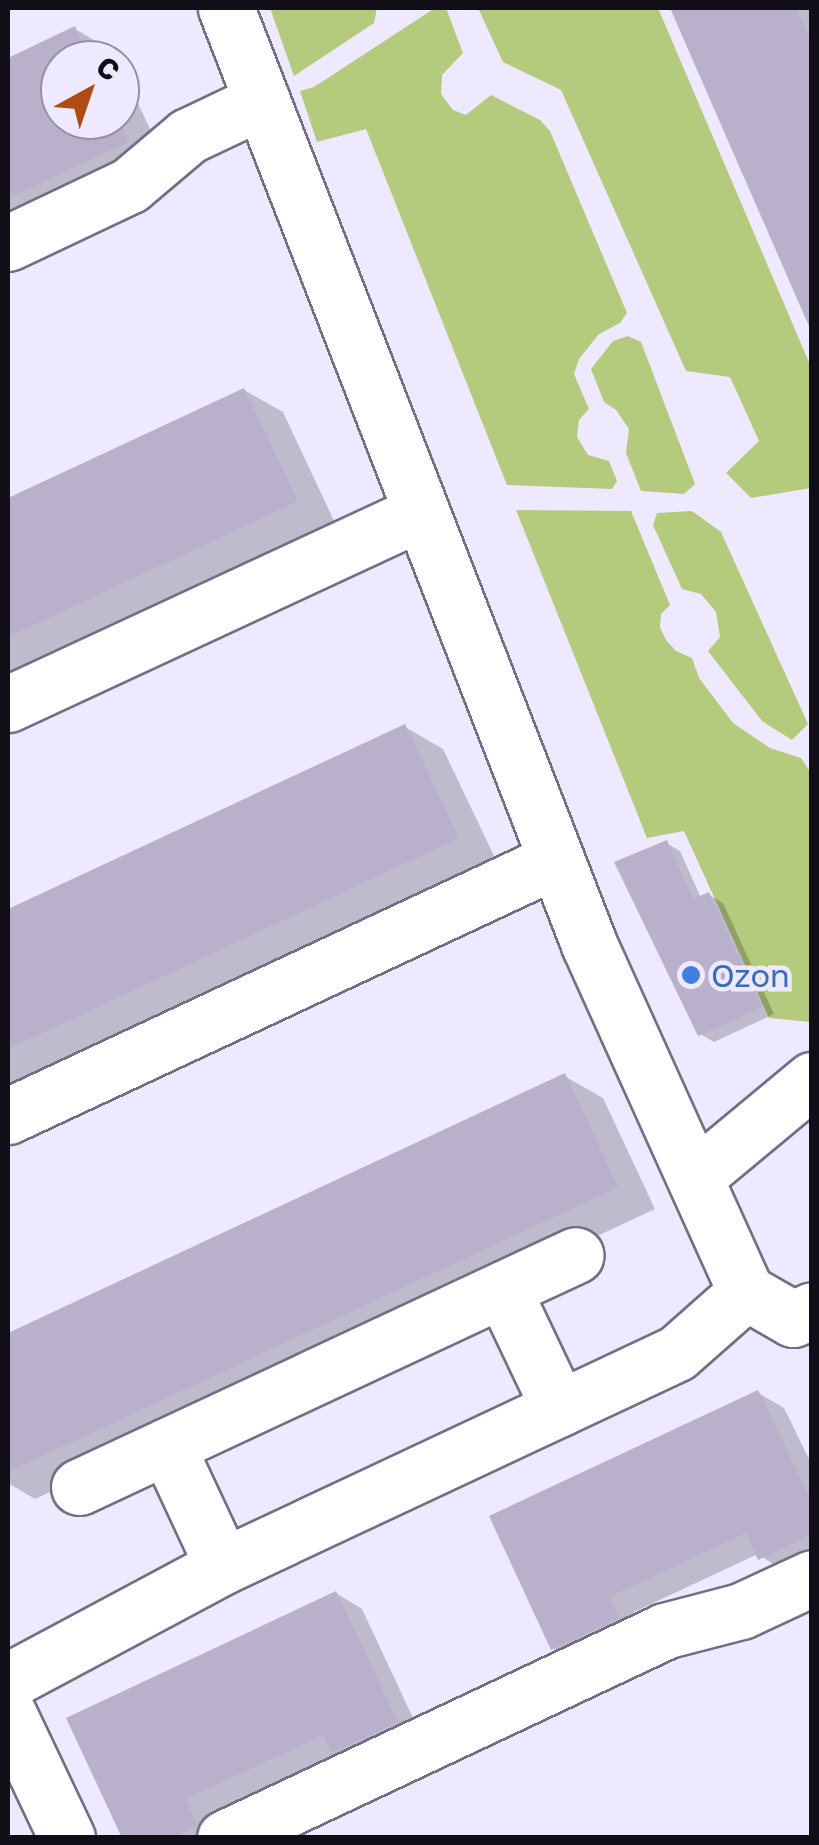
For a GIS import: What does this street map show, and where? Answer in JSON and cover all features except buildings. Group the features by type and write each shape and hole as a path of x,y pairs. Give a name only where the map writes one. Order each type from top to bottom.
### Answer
{"lane":[{"path":"226,8 589,944 746,1292 805,1329"},
{"path":"8,243 130,186 188,136 262,102"},
{"path":"8,704 420,512"},
{"path":"8,1116 556,860"},
{"path":"695,1177 812,1080"},
{"path":"79,1487 576,1255"},
{"path":"503,1290 560,1408"},
{"path":"8,1681 223,1566 676,1354 746,1292"},
{"path":"167,1446 223,1566"},
{"path":"225,1838 664,1631 741,1610 812,1578"},
{"path":"8,1713 66,1838"}],"green space":[{"path":"270,8 377,8 374,23 294,76"},
{"path":"435,8 446,8 463,53 442,75 441,94 453,110 466,115 491,95 540,120 550,131 627,313 620,323 599,334 579,359 574,374 589,409 579,420 577,437 588,455 609,461 617,481 612,489 507,485 366,129 317,142 300,91 314,87"},
{"path":"478,8 658,8 811,367 811,488 751,498 726,473 759,441 730,377 686,371 561,90 503,62"},
{"path":"628,336 641,342 695,484 684,494 641,491 626,453 629,429 616,410 604,402 591,369 613,341"},
{"path":"516,510 631,511 670,605 661,614 660,627 666,640 676,651 692,658 699,678 733,723 770,748 801,758 811,773 811,1022 769,1018 684,831 647,838"},
{"path":"692,511 721,532 808,724 792,740 762,721 708,651 720,637 716,612 701,594 682,589 653,525 657,513"}],"place":[{"name":"Ozon","path":"691,975"}]}
